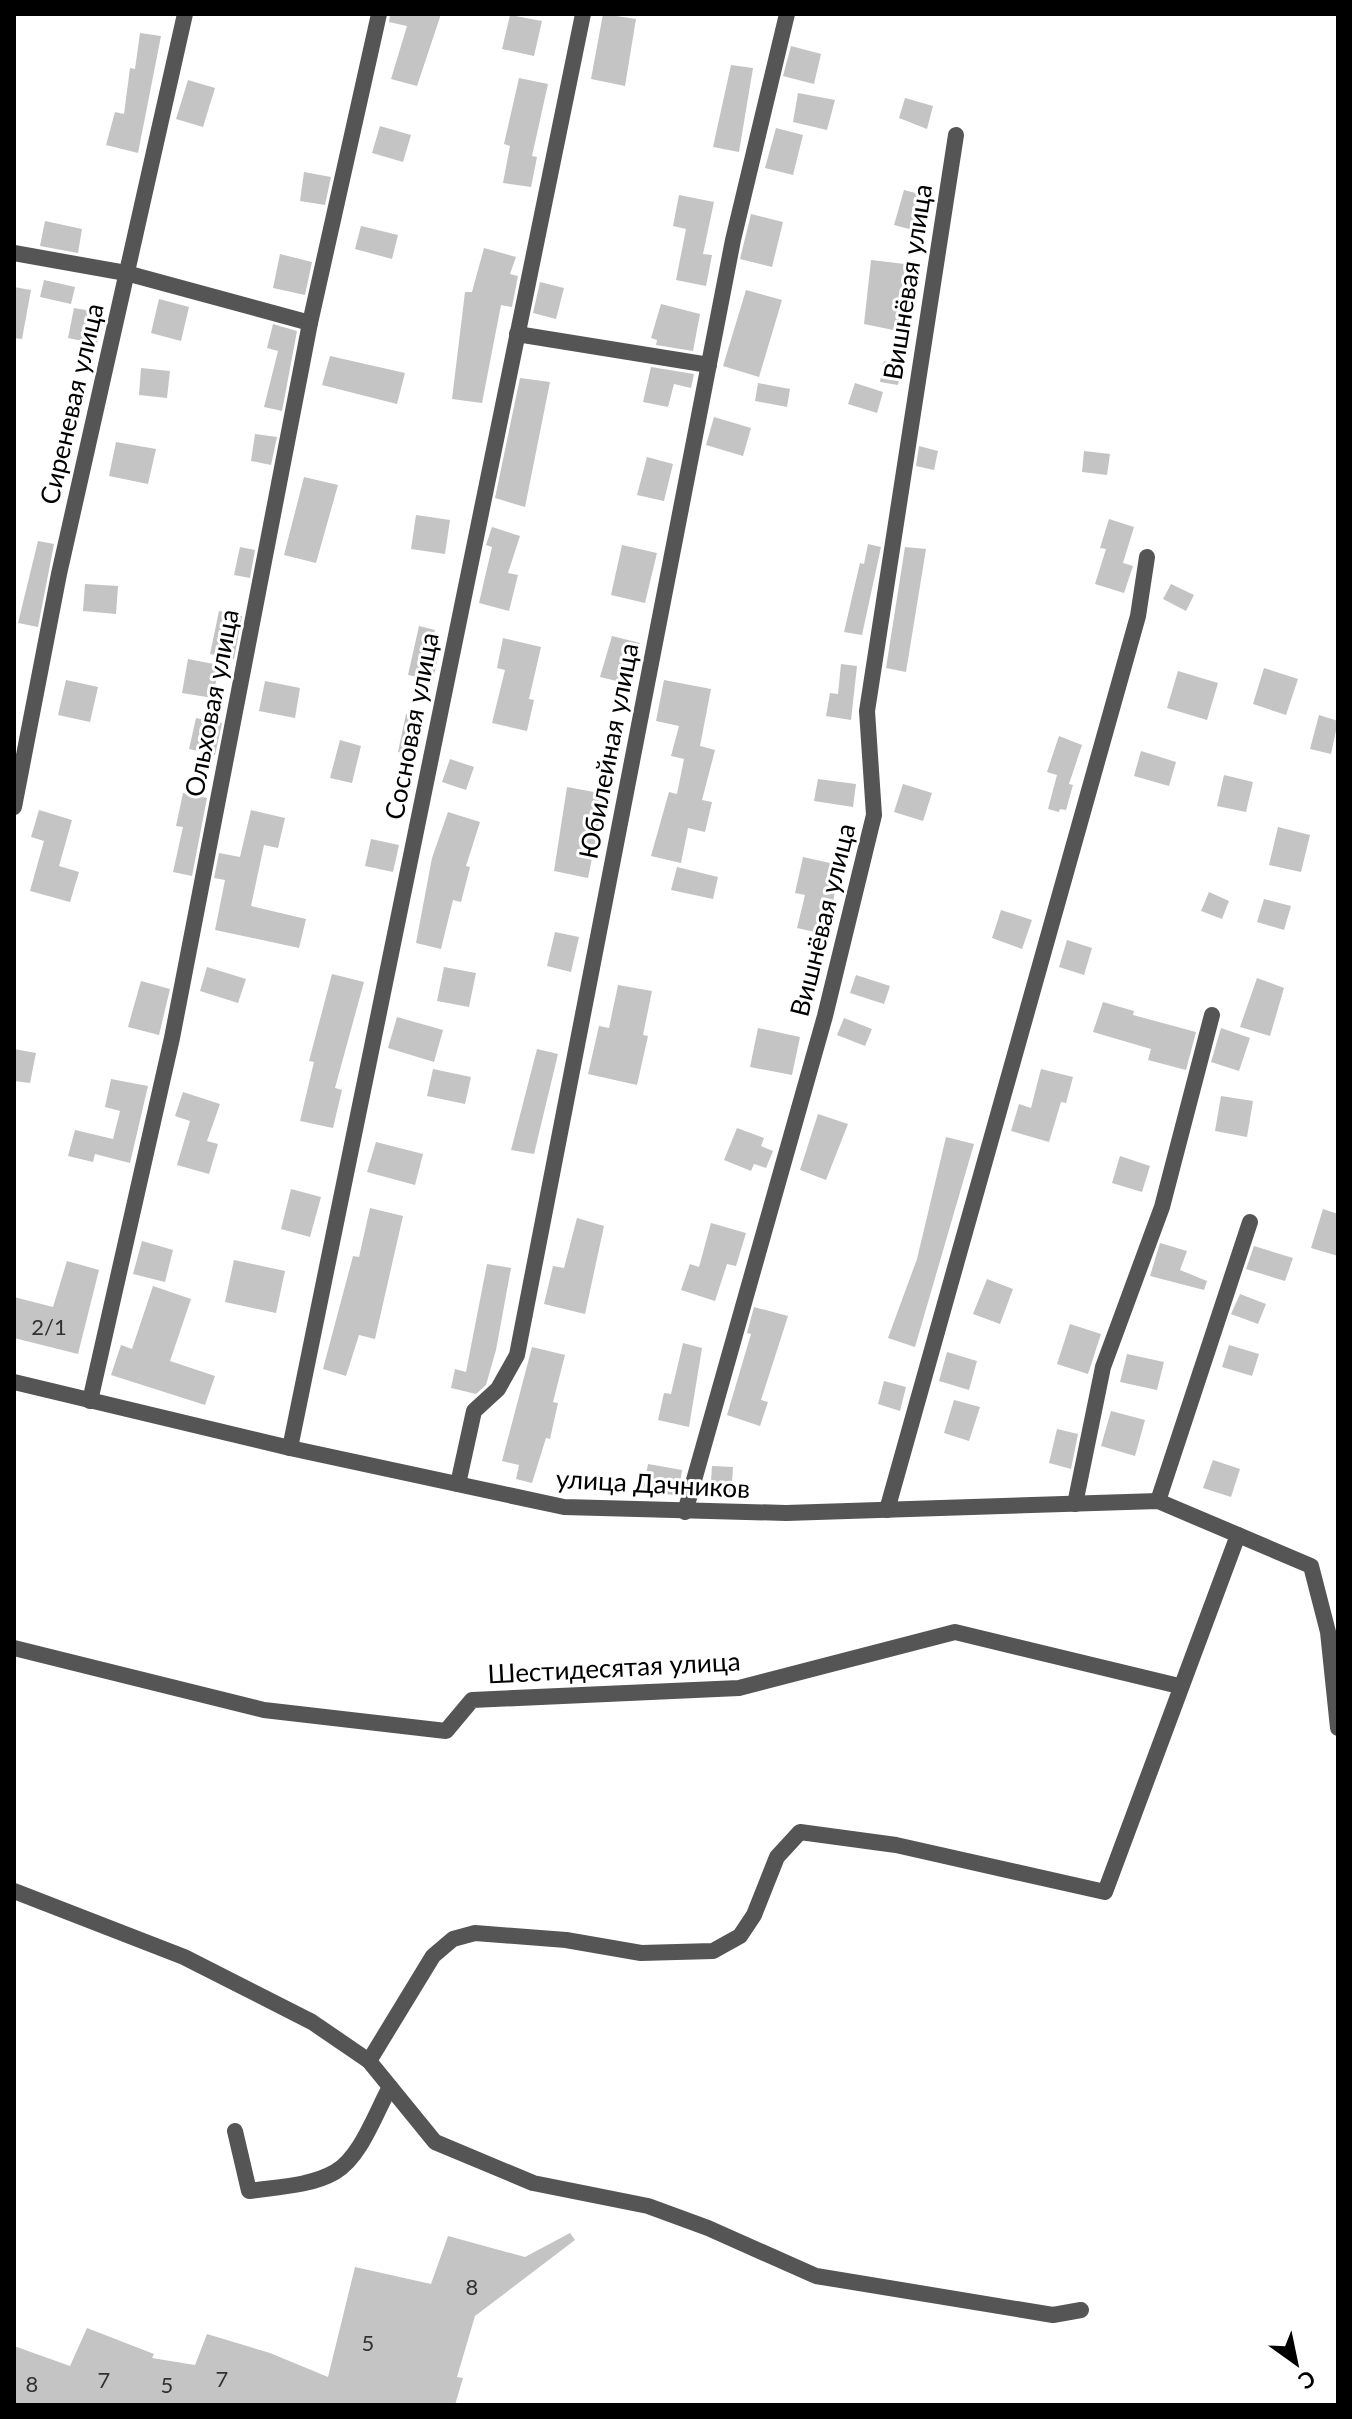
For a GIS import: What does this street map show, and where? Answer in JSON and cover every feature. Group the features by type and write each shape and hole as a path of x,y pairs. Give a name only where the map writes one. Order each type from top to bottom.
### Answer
{"street":[{"name":"Сиреневая улица","path":"14,807 59,574 185,14"},
{"name":"Ольховая улица","path":"90,1401 172,1038 310,323 379,14"},
{"name":"Сосновая улица","path":"290,1448 583,14"},
{"name":"Юбилейная улица","path":"458,1484 474,1411 498,1389 517,1355 733,240 787,14"},
{"name":"Вишнёвая улица","path":"685,1512 825,1016 874,815 867,711 956,135"},
{"path":"14,253 126,273 310,323"},
{"path":"517,334 709,365"},
{"path":"887,1510 1138,616 1147,557"},
{"path":"1075,1504 1103,1367 1162,1207 1212,1015"},
{"path":"1250,1222 1158,1501 1311,1566 1328,1632 1338,1728"},
{"name":"улица Дачников","path":"14,1382 290,1448 564,1507 685,1512 887,1510 1158,1501"},
{"path":"369,2061 433,1956 453,1939 475,1933 566,1940 641,1953 713,1951 740,1936 754,1915 777,1857 800,1832 896,1845 1105,1892 1179,1686 1238,1535"},
{"name":"Шестидесятая улица","path":"14,1648 264,1710 446,1731 472,1700 739,1688 955,1632 1179,1686"},
{"path":"14,1891 184,1957 312,2022 369,2061 435,2142 533,2183 660,2211 708,2228 816,2276 1053,2315 1081,2310"},
{"path":"235,2131 249,2191 296,2185 336,2171 352,2156 390,2087"}],"building":[{"path":"390,14 441,14 417,86 391,79 407,26 389,22"},
{"path":"603,14 636,19 625,86 591,79"},
{"path":"510,15 542,21 534,56 502,49"},
{"path":"140,33 161,36 138,153 106,145 115,112 124,114 130,68 135,69"},
{"path":"791,46 821,54 814,84 783,76"},
{"path":"731,65 753,68 739,152 713,147"},
{"path":"519,78 548,84 532,156 537,157 531,187 503,183 510,146 504,144"},
{"path":"188,80 215,88 203,127 176,119"},
{"path":"798,93 835,100 827,130 793,122"},
{"path":"905,98 933,106 927,129 899,118"},
{"path":"380,126 411,135 403,162 372,153"},
{"path":"776,128 803,135 793,175 765,168"},
{"path":"304,172 331,177 325,205 300,201"},
{"path":"904,190 923,195 913,230 894,225"},
{"path":"679,195 714,202 703,254 712,255 706,286 676,280 686,229 673,226"},
{"path":"751,214 783,222 772,267 740,259"},
{"path":"45,221 82,229 78,253 40,246"},
{"path":"361,226 398,235 392,259 355,249"},
{"path":"484,248 516,257 510,274 518,276 512,307 501,305 482,403 452,399 465,292 472,292"},
{"path":"280,254 312,262 305,295 273,288"},
{"path":"871,260 905,264 898,331 864,324"},
{"path":"44,280 75,287 71,304 40,297"},
{"path":"540,282 564,288 556,319 533,313"},
{"path":"14,287 31,290 22,339 14,338"},
{"path":"746,290 782,300 759,377 723,366"},
{"path":"159,299 189,307 181,341 151,333"},
{"path":"661,304 700,314 693,351 656,345 657,340 651,338"},
{"path":"74,308 103,313 97,344 68,338"},
{"path":"273,324 297,331 282,411 264,407 278,351 267,348"},
{"path":"330,356 405,373 397,404 322,385"},
{"path":"884,361 902,365 898,385 880,382"},
{"path":"651,367 694,374 691,388 674,384 668,407 643,402"},
{"path":"141,368 170,371 167,398 139,395"},
{"path":"520,378 550,382 525,507 495,498"},
{"path":"758,383 790,389 787,407 755,401"},
{"path":"855,383 883,392 877,413 848,404"},
{"path":"714,417 751,428 743,456 706,445"},
{"path":"255,434 277,437 271,465 251,461"},
{"path":"116,442 156,449 148,484 109,476"},
{"path":"919,446 938,451 934,470 916,466"},
{"path":"1084,451 1110,454 1107,475 1082,472"},
{"path":"647,457 673,464 664,501 637,495"},
{"path":"304,477 338,485 316,563 284,555"},
{"path":"416,515 450,520 445,554 411,549"},
{"path":"1109,519 1134,527 1123,563 1133,566 1124,593 1095,584 1106,549 1100,548"},
{"path":"492,527 520,536 508,573 518,575 509,611 479,603 492,547 486,545"},
{"path":"38,541 54,544 38,627 18,623"},
{"path":"868,544 881,547 862,635 844,632 860,563 864,564"},
{"path":"622,545 657,553 645,603 611,595"},
{"path":"240,547 255,550 250,578 234,575"},
{"path":"905,547 926,549 906,672 886,668"},
{"path":"85,584 118,586 116,614 83,611"},
{"path":"1171,584 1194,595 1186,611 1163,599"},
{"path":"219,611 242,616 234,659 210,654"},
{"path":"419,626 435,630 430,649 439,651 433,680 408,675"},
{"path":"612,636 640,643 629,684 600,677"},
{"path":"503,638 541,647 529,699 534,700 527,731 492,723 505,670 497,668"},
{"path":"188,659 219,665 213,698 182,693"},
{"path":"841,664 857,666 851,720 826,716 830,693 838,694"},
{"path":"1264,668 1298,679 1286,715 1253,704"},
{"path":"1178,671 1218,683 1207,720 1167,708"},
{"path":"66,680 98,687 90,722 58,715"},
{"path":"664,680 711,689 700,746 715,750 702,800 712,802 705,832 688,828 681,863 651,856 669,792 677,794 684,759 671,756 679,726 656,721"},
{"path":"265,681 300,688 295,718 259,711"},
{"path":"406,714 422,717 415,756 398,752"},
{"path":"1319,715 1338,721 1331,754 1310,749"},
{"path":"196,718 222,723 215,755 189,749"},
{"path":"1059,736 1082,745 1069,784 1073,785 1066,810 1060,809 1059,812 1048,809 1057,775 1047,772"},
{"path":"340,740 361,746 352,783 330,778"},
{"path":"1141,751 1176,762 1169,786 1134,776"},
{"path":"450,759 474,767 466,790 442,782"},
{"path":"1224,775 1253,782 1246,812 1217,806"},
{"path":"818,779 856,784 853,807 814,801"},
{"path":"903,784 932,793 923,821 894,812"},
{"path":"567,787 605,794 588,878 554,871"},
{"path":"183,793 207,798 192,876 173,872 183,827 176,826"},
{"path":"39,810 72,820 59,866 79,872 70,902 30,891 44,841 31,837"},
{"path":"251,810 285,818 278,848 264,845 251,906 306,919 299,948 215,930 225,880 214,878 219,853 240,857"},
{"path":"448,812 480,822 466,866 470,867 461,902 453,900 441,949 416,943 432,858"},
{"path":"1278,827 1310,835 1301,872 1269,865"},
{"path":"371,839 399,845 393,872 365,866"},
{"path":"803,857 839,865 828,935 797,928 805,895 795,893"},
{"path":"677,867 718,877 713,899 671,890"},
{"path":"1209,892 1229,901 1222,919 1201,911"},
{"path":"1264,899 1291,906 1284,930 1257,922"},
{"path":"1001,910 1032,920 1022,949 992,938"},
{"path":"555,932 579,937 571,972 547,966"},
{"path":"1067,940 1092,948 1084,975 1059,967"},
{"path":"207,967 246,979 238,1003 200,991"},
{"path":"444,967 476,973 469,1007 437,1001"},
{"path":"332,974 364,982 335,1088 342,1090 333,1128 300,1121 314,1062 309,1061"},
{"path":"856,975 890,986 884,1004 850,993"},
{"path":"1257,978 1284,988 1270,1036 1240,1027"},
{"path":"141,981 170,989 159,1035 128,1027"},
{"path":"618,985 652,991 643,1035 648,1036 637,1085 588,1074 599,1026 609,1028"},
{"path":"1103,1002 1134,1011 1133,1015 1196,1032 1186,1070 1148,1060 1151,1049 1093,1032"},
{"path":"397,1017 443,1030 434,1062 388,1048"},
{"path":"844,1018 872,1029 865,1046 837,1035"},
{"path":"758,1028 800,1037 792,1075 750,1067"},
{"path":"1221,1028 1250,1038 1239,1071 1211,1062"},
{"path":"14,1049 36,1053 30,1083 14,1081"},
{"path":"537,1049 558,1054 534,1154 511,1150"},
{"path":"433,1069 471,1077 465,1104 427,1096"},
{"path":"1041,1069 1073,1077 1066,1103 1061,1102 1049,1142 1011,1131 1019,1104 1031,1108"},
{"path":"111,1079 148,1086 130,1163 95,1154 93,1162 68,1156 75,1130 113,1139 120,1111 105,1107"},
{"path":"183,1092 220,1104 207,1141 218,1144 209,1174 177,1165 190,1121 175,1116"},
{"path":"1221,1096 1253,1101 1247,1137 1215,1131"},
{"path":"818,1114 848,1124 826,1180 800,1170"},
{"path":"737,1128 764,1138 761,1146 773,1151 766,1168 754,1164 751,1171 724,1160"},
{"path":"946,1137 974,1144 915,1347 888,1338 917,1259"},
{"path":"376,1142 423,1154 415,1185 367,1172"},
{"path":"1120,1156 1150,1166 1142,1192 1112,1183"},
{"path":"291,1189 321,1197 310,1237 281,1229"},
{"path":"370,1208 403,1216 375,1339 359,1335 346,1376 323,1369 353,1256 359,1257"},
{"path":"1323,1209 1338,1214 1338,1256 1311,1248"},
{"path":"577,1218 604,1226 585,1314 544,1304 553,1266 564,1268"},
{"path":"711,1223 746,1233 736,1266 727,1264 715,1301 681,1290 690,1264 699,1267"},
{"path":"142,1241 173,1250 165,1282 133,1274"},
{"path":"1160,1243 1187,1251 1180,1270 1207,1281 1204,1290 1150,1276"},
{"path":"1254,1246 1293,1258 1285,1281 1246,1269"},
{"path":"234,1260 285,1271 276,1313 225,1302"},
{"path":"67,1261 99,1270 78,1354 14,1338 14,1297 53,1307"},
{"path":"487,1264 511,1268 496,1350 486,1385 476,1394 451,1388 455,1369 466,1372"},
{"path":"987,1279 1013,1289 1000,1324 973,1314"},
{"path":"153,1286 191,1299 170,1361 215,1376 205,1405 111,1375 121,1345 132,1349"},
{"path":"1240,1294 1266,1304 1258,1324 1231,1314"},
{"path":"754,1307 788,1316 761,1400 768,1402 760,1426 727,1415 751,1334 747,1333"},
{"path":"1070,1324 1101,1334 1088,1374 1057,1364"},
{"path":"683,1343 702,1348 689,1427 658,1420 664,1393 671,1394"},
{"path":"1229,1345 1259,1354 1252,1376 1222,1367"},
{"path":"532,1347 565,1355 553,1402 558,1403 550,1439 546,1438 532,1483 516,1479 519,1465 502,1461"},
{"path":"947,1352 977,1361 969,1390 939,1381"},
{"path":"1127,1354 1164,1362 1157,1390 1120,1382"},
{"path":"884,1381 906,1387 900,1411 878,1404"},
{"path":"954,1400 980,1407 969,1441 944,1433"},
{"path":"1111,1411 1145,1420 1135,1456 1101,1446"},
{"path":"1057,1429 1078,1434 1071,1469 1049,1463"},
{"path":"1213,1460 1240,1469 1231,1497 1203,1488"},
{"path":"648,1464 682,1470 678,1496 643,1490"},
{"path":"712,1466 733,1467 731,1497 710,1496"},
{"path":"570,2233 575,2240 475,2316 457,2377 463,2378 455,2405 14,2405 14,2346 70,2366 87,2328 154,2354 152,2358 195,2365 207,2334 270,2353 328,2377 355,2267 431,2284 448,2236 525,2257"}]}
